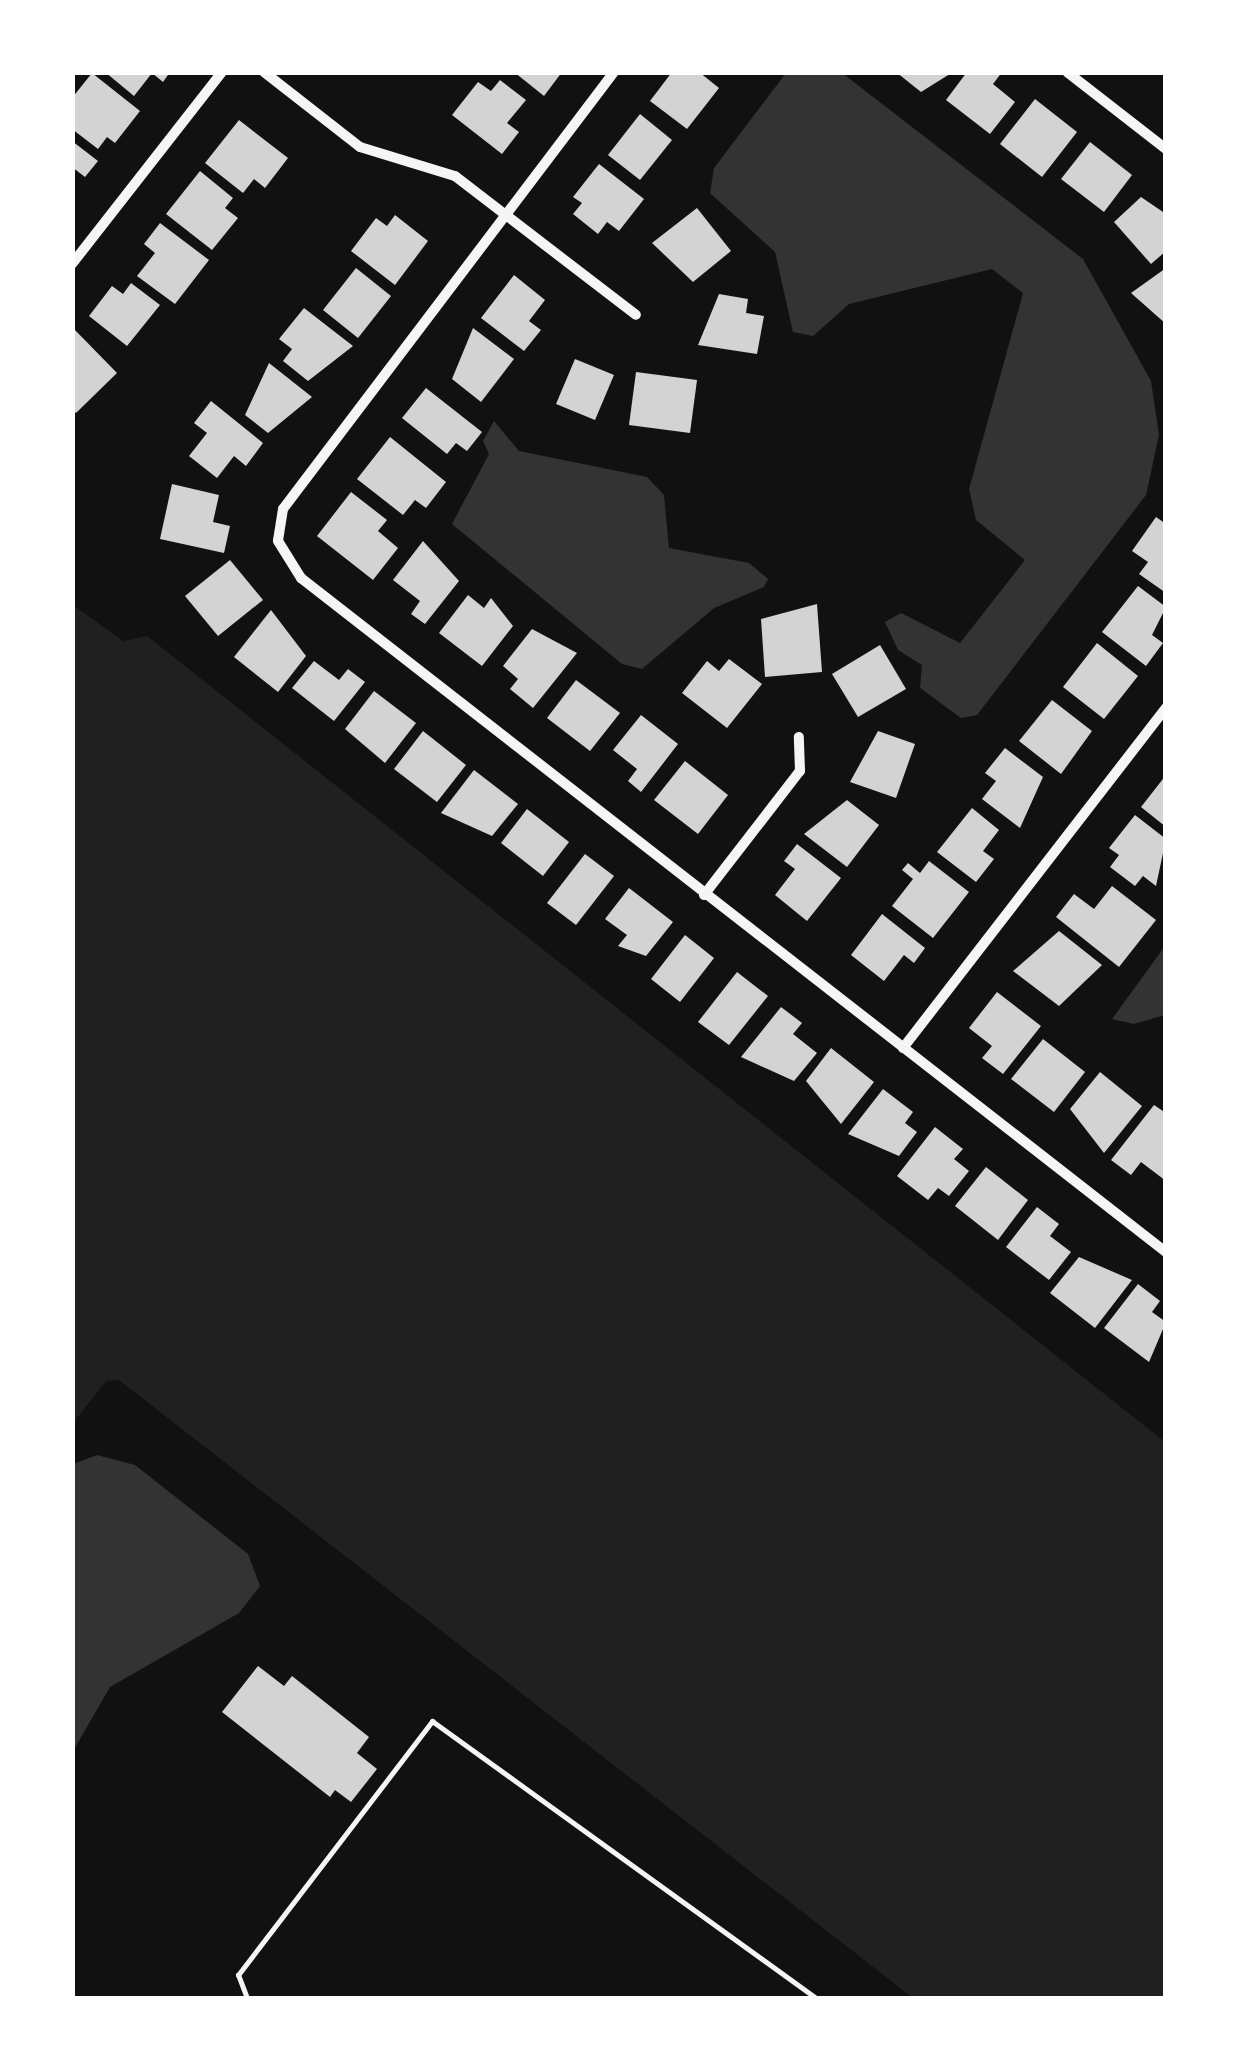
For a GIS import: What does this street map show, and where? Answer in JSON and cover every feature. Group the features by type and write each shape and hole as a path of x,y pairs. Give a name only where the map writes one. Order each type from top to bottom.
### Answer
{"street":[{"path":"72,264 222,72"},
{"path":"264,72 360,147 455,176 636,315"},
{"path":"614,72 283,509 278,540 301,578 1166,1252"},
{"path":"1068,72 1166,149"},
{"path":"904,1048 1166,708"},
{"path":"704,895 800,771 800,738"}],"lane":[{"path":"246,1998 238,1976 432,1721 816,1998"}],"shaded area":[{"path":"786,73 842,73 1083,259 1151,381 1159,435 1146,495 977,715 961,718 920,688 922,665 898,650 885,622 901,613 960,643 1025,560 976,520 969,489 1023,293 992,269 849,304 813,336 793,332 775,252 710,193 714,168"},
{"path":"494,421 519,451 647,477 664,495 669,548 749,563 768,579 764,587 714,608 642,669 622,664 452,524 489,454 483,441"},
{"path":"73,605 123,641 147,636 1165,1442 1165,1998 913,1998 119,1380 106,1381 73,1423"},
{"path":"1165,946 1165,1015 1134,1024 1112,1019"},
{"path":"97,1455 135,1465 248,1554 260,1586 239,1613 110,1687 73,1751 73,1464"}],"building":[{"path":"105,72 170,72 163,82 152,73 134,96"},
{"path":"514,72 562,72 544,96"},
{"path":"672,72 699,72 719,88 687,129 650,101"},
{"path":"896,72 953,72 921,92"},
{"path":"967,72 1002,72 993,84 1015,102 990,134 946,100"},
{"path":"92,73 140,111 115,143 107,137 98,149 72,129 72,98"},
{"path":"500,80 526,100 507,123 519,132 502,154 452,115 478,82 491,91"},
{"path":"1035,99 1077,132 1042,177 1000,144"},
{"path":"640,114 672,140 640,180 608,155"},
{"path":"239,120 288,158 265,188 254,179 243,193 205,163"},
{"path":"72,141 98,161 85,177 72,167"},
{"path":"1090,142 1132,175 1104,212 1061,179"},
{"path":"599,164 644,199 619,231 607,222 598,234 573,214 582,203 573,197"},
{"path":"200,171 233,198 225,208 238,218 212,250 166,214"},
{"path":"1141,197 1166,214 1166,251 1151,264 1114,222"},
{"path":"697,208 731,251 693,282 652,243"},
{"path":"395,215 428,241 395,285 351,251 376,218 387,226"},
{"path":"160,223 209,260 175,304 137,276 155,253 144,244"},
{"path":"356,268 391,296 358,338 323,310"},
{"path":"1166,268 1166,324 1131,293"},
{"path":"514,275 545,300 529,321 541,330 524,351 481,318"},
{"path":"131,283 160,305 127,346 89,316 112,286 123,294"},
{"path":"719,294 748,299 746,313 764,316 757,354 698,345"},
{"path":"304,308 353,346 308,381 283,361 292,349 279,339"},
{"path":"473,328 514,359 481,402 452,379"},
{"path":"74,329 117,373 76,413 72,409"},
{"path":"575,359 614,375 595,420 556,404"},
{"path":"269,363 312,397 268,433 245,415"},
{"path":"636,372 697,380 690,433 629,425"},
{"path":"426,388 482,432 467,451 456,443 447,454 402,418"},
{"path":"211,401 263,443 246,466 234,456 217,478 189,456 207,433 194,423"},
{"path":"390,437 446,482 426,508 415,500 403,515 357,479"},
{"path":"172,484 219,495 213,522 230,526 224,553 160,539"},
{"path":"351,492 387,520 378,531 398,548 373,580 317,536"},
{"path":"1156,517 1166,524 1166,593 1139,574 1148,562 1132,551"},
{"path":"423,541 459,581 425,624 411,614 420,601 393,580"},
{"path":"230,560 263,600 218,636 185,596"},
{"path":"1138,586 1166,607 1152,635 1163,643 1146,666 1102,632"},
{"path":"468,595 484,608 491,598 513,626 482,666 439,633"},
{"path":"817,604 822,672 765,677 761,619"},
{"path":"271,610 306,656 278,692 234,657"},
{"path":"532,629 577,653 533,708 510,689 518,679 503,666"},
{"path":"1097,643 1138,676 1104,719 1063,687"},
{"path":"880,645 906,689 858,717 832,674"},
{"path":"729,659 762,684 727,728 682,693 707,661 719,671"},
{"path":"314,661 339,680 348,669 365,682 334,721 292,688"},
{"path":"576,680 620,713 590,751 547,718"},
{"path":"374,691 416,723 385,763 345,729"},
{"path":"1052,700 1092,731 1061,774 1019,741"},
{"path":"641,715 678,744 641,792 628,781 637,769 613,750"},
{"path":"423,731 466,765 437,802 394,769"},
{"path":"878,731 915,744 896,798 850,782"},
{"path":"1005,748 1043,777 1020,828 982,799 996,781 985,773"},
{"path":"685,761 728,795 698,834 654,800"},
{"path":"474,770 518,804 492,836 441,813"},
{"path":"1166,775 1166,827 1141,807"},
{"path":"847,800 879,825 847,867 804,834"},
{"path":"972,808 999,830 983,851 994,859 976,882 937,852"},
{"path":"527,809 569,842 543,876 501,843"},
{"path":"1135,815 1166,839 1156,886 1143,876 1135,886 1110,867 1119,855 1109,848"},
{"path":"797,844 841,878 807,921 775,895 795,869 784,861"},
{"path":"585,854 614,876 576,925 547,903"},
{"path":"929,861 969,892 933,938 892,906 913,879 902,870 908,863 920,873"},
{"path":"1112,886 1156,920 1119,967 1056,917 1074,894 1094,909"},
{"path":"629,888 673,922 646,956 618,946 627,935 605,919"},
{"path":"882,914 925,948 914,963 904,955 884,981 851,955"},
{"path":"1059,931 1102,965 1059,1006 1013,971"},
{"path":"685,935 714,958 680,1002 651,979"},
{"path":"737,972 768,996 729,1045 698,1022"},
{"path":"997,992 1041,1026 1003,1074 982,1058 992,1046 969,1028"},
{"path":"781,1007 802,1023 793,1034 817,1053 794,1081 741,1057"},
{"path":"1043,1039 1085,1072 1054,1112 1011,1079"},
{"path":"831,1048 874,1082 841,1124 806,1081"},
{"path":"1100,1072 1142,1106 1104,1153 1070,1109"},
{"path":"883,1089 913,1112 905,1123 917,1132 899,1156 848,1134"},
{"path":"1154,1105 1166,1113 1166,1181 1141,1162 1131,1175 1111,1160"},
{"path":"935,1127 963,1149 954,1159 969,1171 949,1196 938,1188 928,1200 897,1176"},
{"path":"986,1167 1028,1200 998,1240 955,1206"},
{"path":"1037,1207 1059,1224 1050,1236 1071,1252 1049,1280 1006,1247"},
{"path":"1079,1257 1132,1280 1095,1328 1050,1293"},
{"path":"1138,1284 1160,1301 1152,1312 1166,1322 1149,1362 1104,1328"},
{"path":"258,1666 284,1686 292,1676 369,1737 357,1753 377,1769 351,1802 335,1790 330,1797 222,1712"}]}
